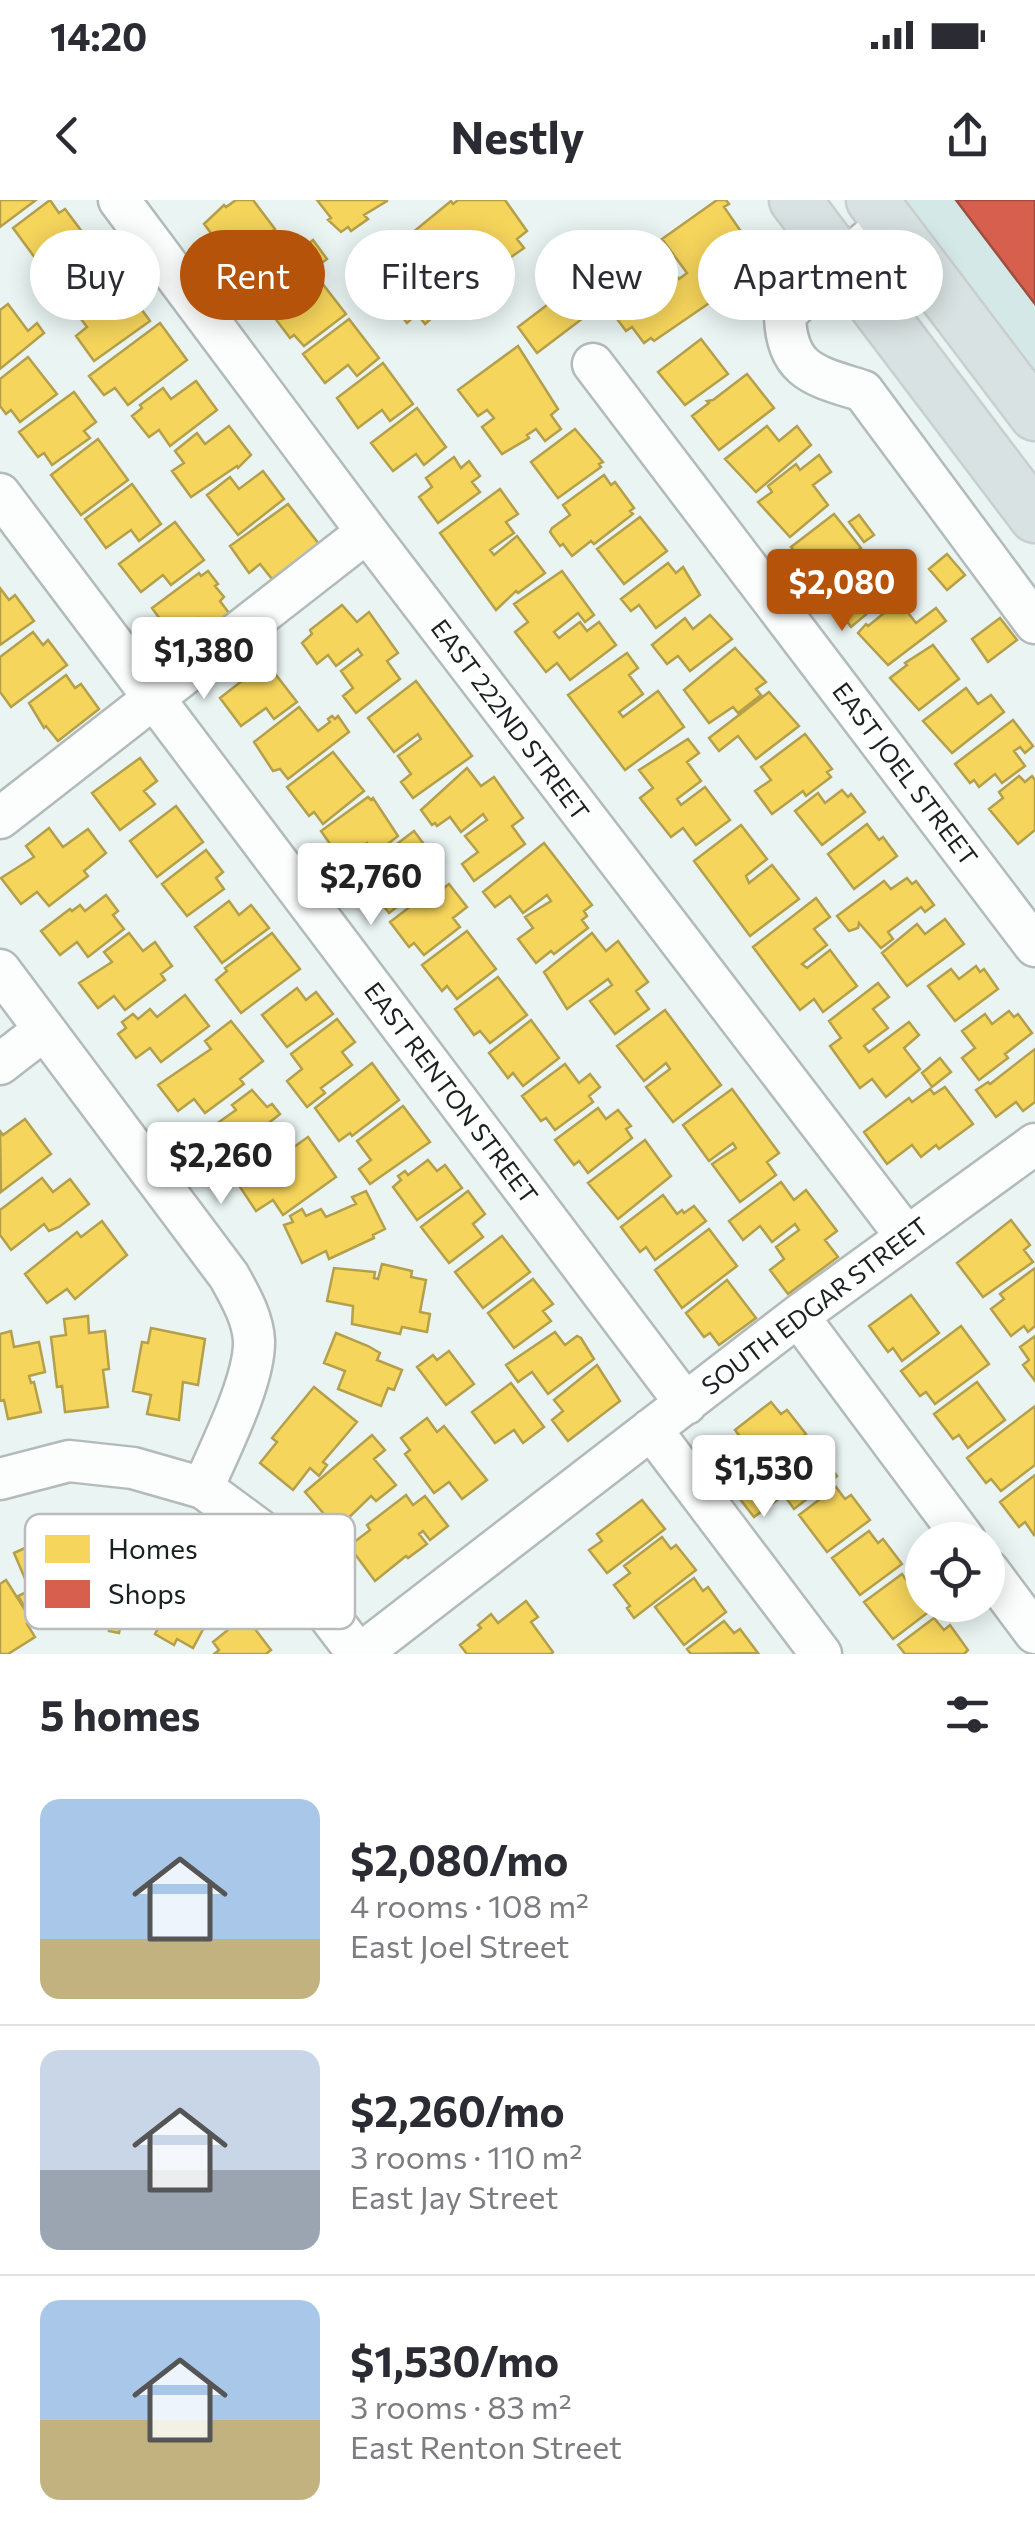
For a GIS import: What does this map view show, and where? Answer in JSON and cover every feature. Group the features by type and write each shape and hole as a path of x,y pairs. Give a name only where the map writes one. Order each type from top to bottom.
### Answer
{"main road":[{"path":"795,200 818,230"},
{"path":"880,211 1035,415"},
{"path":"886,320 1035,518"}],"street":[{"name":"EAST 222ND STREET","path":"119,200 906,1236"},
{"path":"785,320 786,341 800,363 820,378 864,391 1035,623"},
{"name":"EAST JOEL STREET","path":"592,364 1035,946"},
{"name":"EAST RENTON STREET","path":"0,494 686,1404"},
{"path":"0,818 368,532"},
{"path":"0,970 230,1276 246,1310 254,1342 247,1373 238,1406 202,1488"},
{"path":"0,1064 44,1030"},
{"name":"SOUTH EDGAR STREET","path":"369,1651 798,1316 906,1236 1032,1152"},
{"path":"798,1316 952,1522"},
{"path":"651,1428 821,1654"},
{"path":"0,1479 69,1461 133,1468 202,1488 238,1514"},
{"path":"1005,1593 1035,1634"},
{"path":"350,1629 369,1651"}],"shaded area":[{"path":"903,200 1035,200 1035,375 943,253 943,230 926,230"}],"building: Homes":[{"path":"0,200 36,200 0,227"},
{"path":"50,200 59,213 65,209 81,230 30,230 30,251 13,228"},
{"path":"236,200 253,200 275,229 209,230 204,224"},
{"path":"317,200 387,200 364,215 368,219 352,230 348,227 341,232 328,220 331,218"},
{"path":"458,200 505,200 527,231 517,239 524,248 515,254 515,230 416,230 451,201 453,204"},
{"path":"717,200 726,200 729,204 724,207 740,230 698,230 698,311 654,341 651,338 644,343 632,327 626,331 618,320 678,320 678,278 687,273 678,261 678,230 675,230"},
{"path":"325,287 345,315 304,346 294,335 290,338 276,320 325,320"},
{"path":"8,304 28,331 37,323 44,333 0,369 0,310"},
{"path":"535,314 535,320 580,320 537,353 518,327"},
{"path":"82,320 150,321 94,361 76,336 87,327"},
{"path":"350,320 379,358 357,376 348,365 325,383 303,354"},
{"path":"160,323 187,360 128,405 115,388 104,395 89,376"},
{"path":"701,339 728,374 685,405 658,372"},
{"path":"518,346 558,409 551,415 561,429 545,441 536,429 527,435 529,438 502,454 482,427 494,418 487,410 478,416 458,390"},
{"path":"28,357 57,394 20,422 11,410 6,414 0,406 0,379"},
{"path":"383,363 413,404 390,421 382,410 358,428 337,398"},
{"path":"747,374 774,408 719,450 692,416"},
{"path":"196,381 217,410 170,446 159,430 149,437 132,416 142,408 140,405 163,388 171,399"},
{"path":"74,392 96,422 84,431 90,438 52,465 44,453 38,457 19,432"},
{"path":"417,408 446,447 424,465 416,454 393,471 371,443"},
{"path":"229,426 251,455 238,468 191,497 172,471 184,463 175,451 197,433 205,444"},
{"path":"767,426 779,441 797,426 811,445 756,492 725,459"},
{"path":"575,429 603,462 558,498 531,462"},
{"path":"98,439 128,480 81,515 51,475"},
{"path":"819,455 831,472 813,485 828,505 790,537 758,502 772,492 768,486 796,464 800,470"},
{"path":"454,457 461,468 469,461 480,476 472,482 480,492 438,523 419,497 432,487 426,478"},
{"path":"263,471 284,499 238,535 207,495 230,477 239,489"},
{"path":"604,475 611,485 615,482 634,508 630,511 633,514 572,556 550,532 570,515 563,505"},
{"path":"132,484 161,524 139,541 131,530 106,548 85,519"},
{"path":"500,489 518,514 506,522 514,533 490,550 494,555 517,536 545,573 516,591 496,610 440,533"},
{"path":"288,504 319,544 272,579 260,564 249,573 230,546"},
{"path":"834,514 861,548 838,566 831,556 814,569 791,547"},
{"path":"859,515 874,535 864,542 849,522"},
{"path":"640,517 667,551 624,584 597,549"},
{"path":"175,522 204,560 171,585 163,575 141,592 119,564"},
{"path":"947,554 965,575 947,590 929,569"},
{"path":"867,557 893,592 851,627 824,590"},
{"path":"668,563 676,573 683,567 700,595 656,628 639,605 631,611 621,599"},
{"path":"208,571 218,584 215,586 224,597 220,601 229,613 207,630 198,618 173,637 152,608 199,573 201,576"},
{"path":"562,571 594,615 585,622 578,613 554,632 559,638 580,622 587,631 599,622 616,645 570,680 557,663 546,672 515,632 528,622 514,604"},
{"path":"0,588 9,600 15,595 34,621 0,645"},
{"path":"899,601 916,623 936,608 946,621 888,665 858,633"},
{"path":"342,605 357,622 369,612 398,653 387,661 400,679 356,713 343,696 353,688 341,671 362,655 358,649 336,666 328,655 317,664 302,643 312,634 310,630"},
{"path":"710,615 732,639 690,671 678,656 667,664 652,645 685,618 693,629"},
{"path":"1000,618 1017,640 988,662 972,639"},
{"path":"33,632 43,645 48,640 67,665 11,707 0,692 0,657"},
{"path":"933,645 959,679 919,710 890,678"},
{"path":"735,648 766,682 756,689 761,695 738,713 733,707 709,723 684,690"},
{"path":"627,653 638,668 629,675 643,694 619,712 623,717 658,691 684,727 625,770 568,695"},
{"path":"266,662 297,702 274,719 266,708 241,726 220,698"},
{"path":"66,675 75,688 81,684 99,709 58,741 44,728 29,703"},
{"path":"416,681 472,756 413,798 401,782 411,774 398,756 421,739 418,734 394,752 368,718"},
{"path":"966,688 978,704 991,695 1004,712 952,753 923,721"},
{"path":"769,692 799,726 756,759 738,736 719,751 709,738"},
{"path":"299,707 318,731 332,716 338,716 349,732 288,779 280,769 273,771 254,742"},
{"path":"1013,720 1033,746 1025,753 1020,747 1014,751 1025,766 1002,783 995,774 979,787 974,780 970,783 955,764"},
{"path":"805,734 832,769 827,772 831,777 806,796 803,791 772,814 755,791 771,780 761,767"},
{"path":"688,739 699,753 687,762 701,781 677,799 681,805 705,787 730,820 696,845 683,828 671,837 640,798 653,788 639,770"},
{"path":"333,752 364,791 323,824 314,812 309,816 287,787"},
{"path":"140,758 157,781 144,791 155,804 120,830 92,793"},
{"path":"467,768 481,786 494,777 523,818 512,826 525,844 474,881 462,864 478,852 465,836 487,820 483,814 461,832 450,817 432,825 421,810"},
{"path":"1019,776 1025,782 1032,776 1035,780 1035,830 1018,844 989,809 1003,798 999,792"},
{"path":"842,790 848,797 851,794 865,812 822,845 795,811 818,793 825,803"},
{"path":"368,797 373,798 398,836 375,854 367,843 342,861 321,831"},
{"path":"176,806 203,842 157,877 130,841"},
{"path":"867,824 897,856 854,889 828,854"},
{"path":"741,825 767,859 746,876 749,883 772,865 799,899 750,936 694,861"},
{"path":"49,828 63,847 88,829 106,853 84,871 88,876 49,906 37,892 21,904 1,878 34,857 26,846"},
{"path":"414,831 429,851 416,861 431,881 389,913 380,901 376,904 355,876 363,866"},
{"path":"544,843 592,905 584,911 587,916 582,920 588,928 536,963 518,939 533,928 525,917 551,901 547,895 523,913 510,896 495,907 483,892"},
{"path":"206,850 223,872 216,878 224,889 187,916 162,884"},
{"path":"907,878 912,884 916,881 934,905 925,912 921,907 888,932 893,939 881,948 859,923 858,928 849,931 837,916 884,881 891,889"},
{"path":"449,884 467,907 453,918 460,927 424,955 414,943 409,947 390,922 432,890 436,894"},
{"path":"106,895 118,911 113,915 124,929 88,957 77,942 60,955 41,931 70,909 80,905 85,911"},
{"path":"816,898 830,917 814,929 827,945 802,964 807,968 830,950 857,986 823,1012 814,999 800,1010 753,947"},
{"path":"229,901 239,915 251,905 269,928 222,963 195,927"},
{"path":"945,919 964,944 907,986 882,953 917,924 925,934"},
{"path":"467,931 496,969 457,999 447,986 442,991 422,965"},
{"path":"129,933 143,951 155,942 172,966 161,974 165,980 125,1010 114,996 98,1008 79,983 112,962 104,952"},
{"path":"272,933 300,969 241,1013 216,980 227,971 225,968"},
{"path":"592,933 606,951 618,941 648,982 636,991 649,1009 615,1034 590,1001 612,985 608,979 567,1009 544,972"},
{"path":"976,966 980,972 984,969 998,989 955,1021 928,986 951,969 959,979"},
{"path":"498,977 527,1015 490,1043 480,1031 474,1035 455,1009"},
{"path":"878,983 889,997 873,1009 888,1028 864,1046 869,1052 909,1022 919,1035 904,1048 920,1069 886,1097 872,1079 860,1088 830,1046 841,1038 829,1021"},
{"path":"297,988 306,1000 316,992 333,1014 287,1047 262,1015"},
{"path":"185,995 209,1026 161,1062 150,1048 136,1058 118,1034 126,1028 122,1022 133,1014 138,1019 150,1009 157,1017"},
{"path":"665,1010 721,1085 673,1122 646,1087 670,1069 666,1063 644,1081 617,1046"},
{"path":"1009,1011 1014,1017 1018,1014 1032,1033 979,1080 962,1058 975,1048 962,1031 985,1014 992,1024"},
{"path":"337,1019 355,1042 342,1052 352,1065 321,1088 325,1093 307,1107 287,1081 302,1069 291,1054"},
{"path":"531,1020 559,1058 523,1086 513,1073 508,1078 489,1053"},
{"path":"231,1021 263,1061 240,1079 244,1084 205,1113 194,1099 178,1111 158,1085 211,1049 205,1041"},
{"path":"1035,1049 1035,1102 1023,1111 1016,1102 996,1117 976,1090 990,1084"},
{"path":"940,1058 951,1072 932,1087 922,1073"},
{"path":"372,1063 399,1100 352,1136 350,1133 339,1141 315,1108"},
{"path":"565,1064 579,1083 590,1074 600,1087 589,1096 593,1102 555,1130 546,1118 541,1121 522,1096"},
{"path":"945,1087 973,1124 939,1149 936,1145 921,1157 912,1145 887,1164 864,1132 909,1098 912,1102 930,1089 934,1094"},
{"path":"732,1089 779,1153 767,1162 776,1175 740,1202 712,1164 736,1148 733,1143 709,1161 683,1125"},
{"path":"252,1090 267,1107 272,1104 280,1114 270,1122 282,1137 243,1166 232,1152 215,1165 195,1139 236,1110 232,1105"},
{"path":"403,1106 430,1142 370,1184 359,1169 371,1160 357,1141"},
{"path":"598,1108 606,1119 618,1110 631,1126 626,1129 632,1138 588,1173 579,1161 574,1165 555,1140"},
{"path":"25,1119 51,1154 1,1192 0,1131 3,1135"},
{"path":"308,1137 336,1177 283,1215 273,1200 256,1211 238,1184 272,1164 266,1155 289,1140 294,1147"},
{"path":"645,1140 671,1176 618,1219 588,1183"},
{"path":"428,1160 437,1171 445,1165 462,1188 417,1220 393,1187 401,1180 398,1176 405,1171 408,1175"},
{"path":"42,1178 53,1192 70,1179 89,1204 59,1227 49,1231 44,1224 11,1250 0,1235 0,1210"},
{"path":"781,1182 794,1200 806,1190 837,1231 825,1240 838,1257 788,1294 770,1270 784,1259 776,1247 799,1230 795,1224 772,1242 760,1226 743,1240 729,1221"},
{"path":"366,1191 385,1229 329,1259 326,1251 302,1263 284,1225 293,1222 290,1216 302,1209 306,1216 321,1209 326,1217 356,1204 352,1197"},
{"path":"468,1191 485,1214 473,1224 483,1237 449,1263 421,1227"},
{"path":"663,1195 677,1214 694,1206 706,1221 655,1260 646,1247 640,1252 621,1227"},
{"path":"1011,1220 1030,1245 1024,1250 1033,1262 983,1297 957,1263"},
{"path":"102,1221 127,1255 75,1299 67,1289 47,1303 25,1274 77,1232 81,1237"},
{"path":"709,1229 737,1266 682,1308 655,1270"},
{"path":"502,1236 530,1272 483,1308 455,1272"},
{"path":"382,1264 412,1271 411,1277 426,1280 420,1312 430,1314 427,1332 402,1327 400,1334 352,1324 353,1306 327,1301 334,1268 375,1272 374,1278 378,1279"},
{"path":"1035,1268 1035,1326 1028,1332 1024,1326 1011,1336 991,1309 1004,1299 1000,1294"},
{"path":"533,1279 553,1304 543,1311 551,1321 514,1348 488,1313"},
{"path":"727,1280 756,1318 719,1345 710,1333 704,1337 686,1313"},
{"path":"911,1295 939,1333 902,1361 893,1348 888,1352 869,1326"},
{"path":"88,1316 89,1333 105,1331 109,1369 103,1370 108,1407 65,1412 62,1386 57,1387 51,1337 66,1335 64,1319"},
{"path":"961,1326 989,1364 935,1404 926,1392 920,1396 901,1371"},
{"path":"151,1328 205,1339 198,1385 183,1382 179,1420 147,1414 151,1395 133,1391 142,1342 148,1343"},
{"path":"11,1331 14,1347 39,1342 45,1372 29,1376 41,1412 8,1419 4,1400 0,1401 0,1334"},
{"path":"555,1332 565,1345 577,1336 581,1338 594,1359 548,1394 532,1372 518,1382 506,1365"},
{"path":"336,1333 368,1346 380,1353 377,1360 402,1370 394,1390 388,1388 381,1406 338,1389 345,1371 324,1363"},
{"path":"1035,1336 1035,1381 1023,1365 1029,1360 1020,1347"},
{"path":"449,1351 474,1384 446,1405 417,1367 433,1355 437,1360"},
{"path":"597,1365 620,1401 568,1441 552,1420 563,1411 554,1400"},
{"path":"977,1382 1005,1420 968,1448 959,1435 953,1439 934,1414"},
{"path":"511,1383 544,1427 523,1443 514,1430 495,1443 472,1412"},
{"path":"314,1387 357,1422 323,1462 327,1465 319,1476 310,1468 293,1490 260,1463 277,1442 272,1438"},
{"path":"771,1402 781,1414 787,1410 806,1434 763,1467 735,1430"},
{"path":"1035,1406 1035,1465 1001,1491 991,1479 986,1483 967,1458"},
{"path":"427,1418 437,1432 444,1426 487,1480 462,1499 449,1482 434,1493 405,1454 410,1450 401,1438"},
{"path":"372,1435 385,1450 374,1459 396,1485 376,1501 371,1496 352,1514 324,1514 305,1492"},
{"path":"803,1443 812,1455 818,1451 837,1476 794,1509 784,1495 754,1517 736,1494"},
{"path":"1035,1475 1034,1535 1025,1522 1019,1527 1000,1502"},
{"path":"836,1487 845,1499 851,1495 870,1520 827,1552 799,1515"},
{"path":"406,1495 413,1505 425,1496 448,1526 430,1540 423,1531 419,1534 427,1544 375,1581 355,1554 355,1541 370,1530 367,1525"},
{"path":"642,1500 665,1529 607,1573 589,1550 602,1541 597,1534"},
{"path":"869,1531 878,1543 883,1539 902,1564 860,1595 832,1558"},
{"path":"662,1537 671,1549 676,1545 696,1570 634,1618 614,1585 630,1573 624,1566"},
{"path":"25,1548 25,1579 14,1553"},
{"path":"902,1574 905,1622 915,1622 893,1639 864,1602"},
{"path":"694,1578 703,1591 708,1587 726,1612 684,1645 655,1607"},
{"path":"6,1580 25,1610 25,1629 30,1629 35,1637 8,1654 0,1654 0,1584"},
{"path":"526,1601 538,1617 531,1622 551,1654 467,1654 460,1645 491,1614 498,1623"},
{"path":"724,1621 734,1633 740,1629 758,1653 691,1654 687,1649"},
{"path":"929,1622 937,1622 944,1630 950,1625 968,1650 964,1654 905,1654 898,1645"},
{"path":"158,1629 203,1629 193,1648 177,1639 174,1645 155,1634"},
{"path":"229,1629 255,1629 271,1650 266,1654 214,1654 219,1650 213,1642"}],"building: Shops":[{"path":"956,200 1035,200 1035,304"}]}
